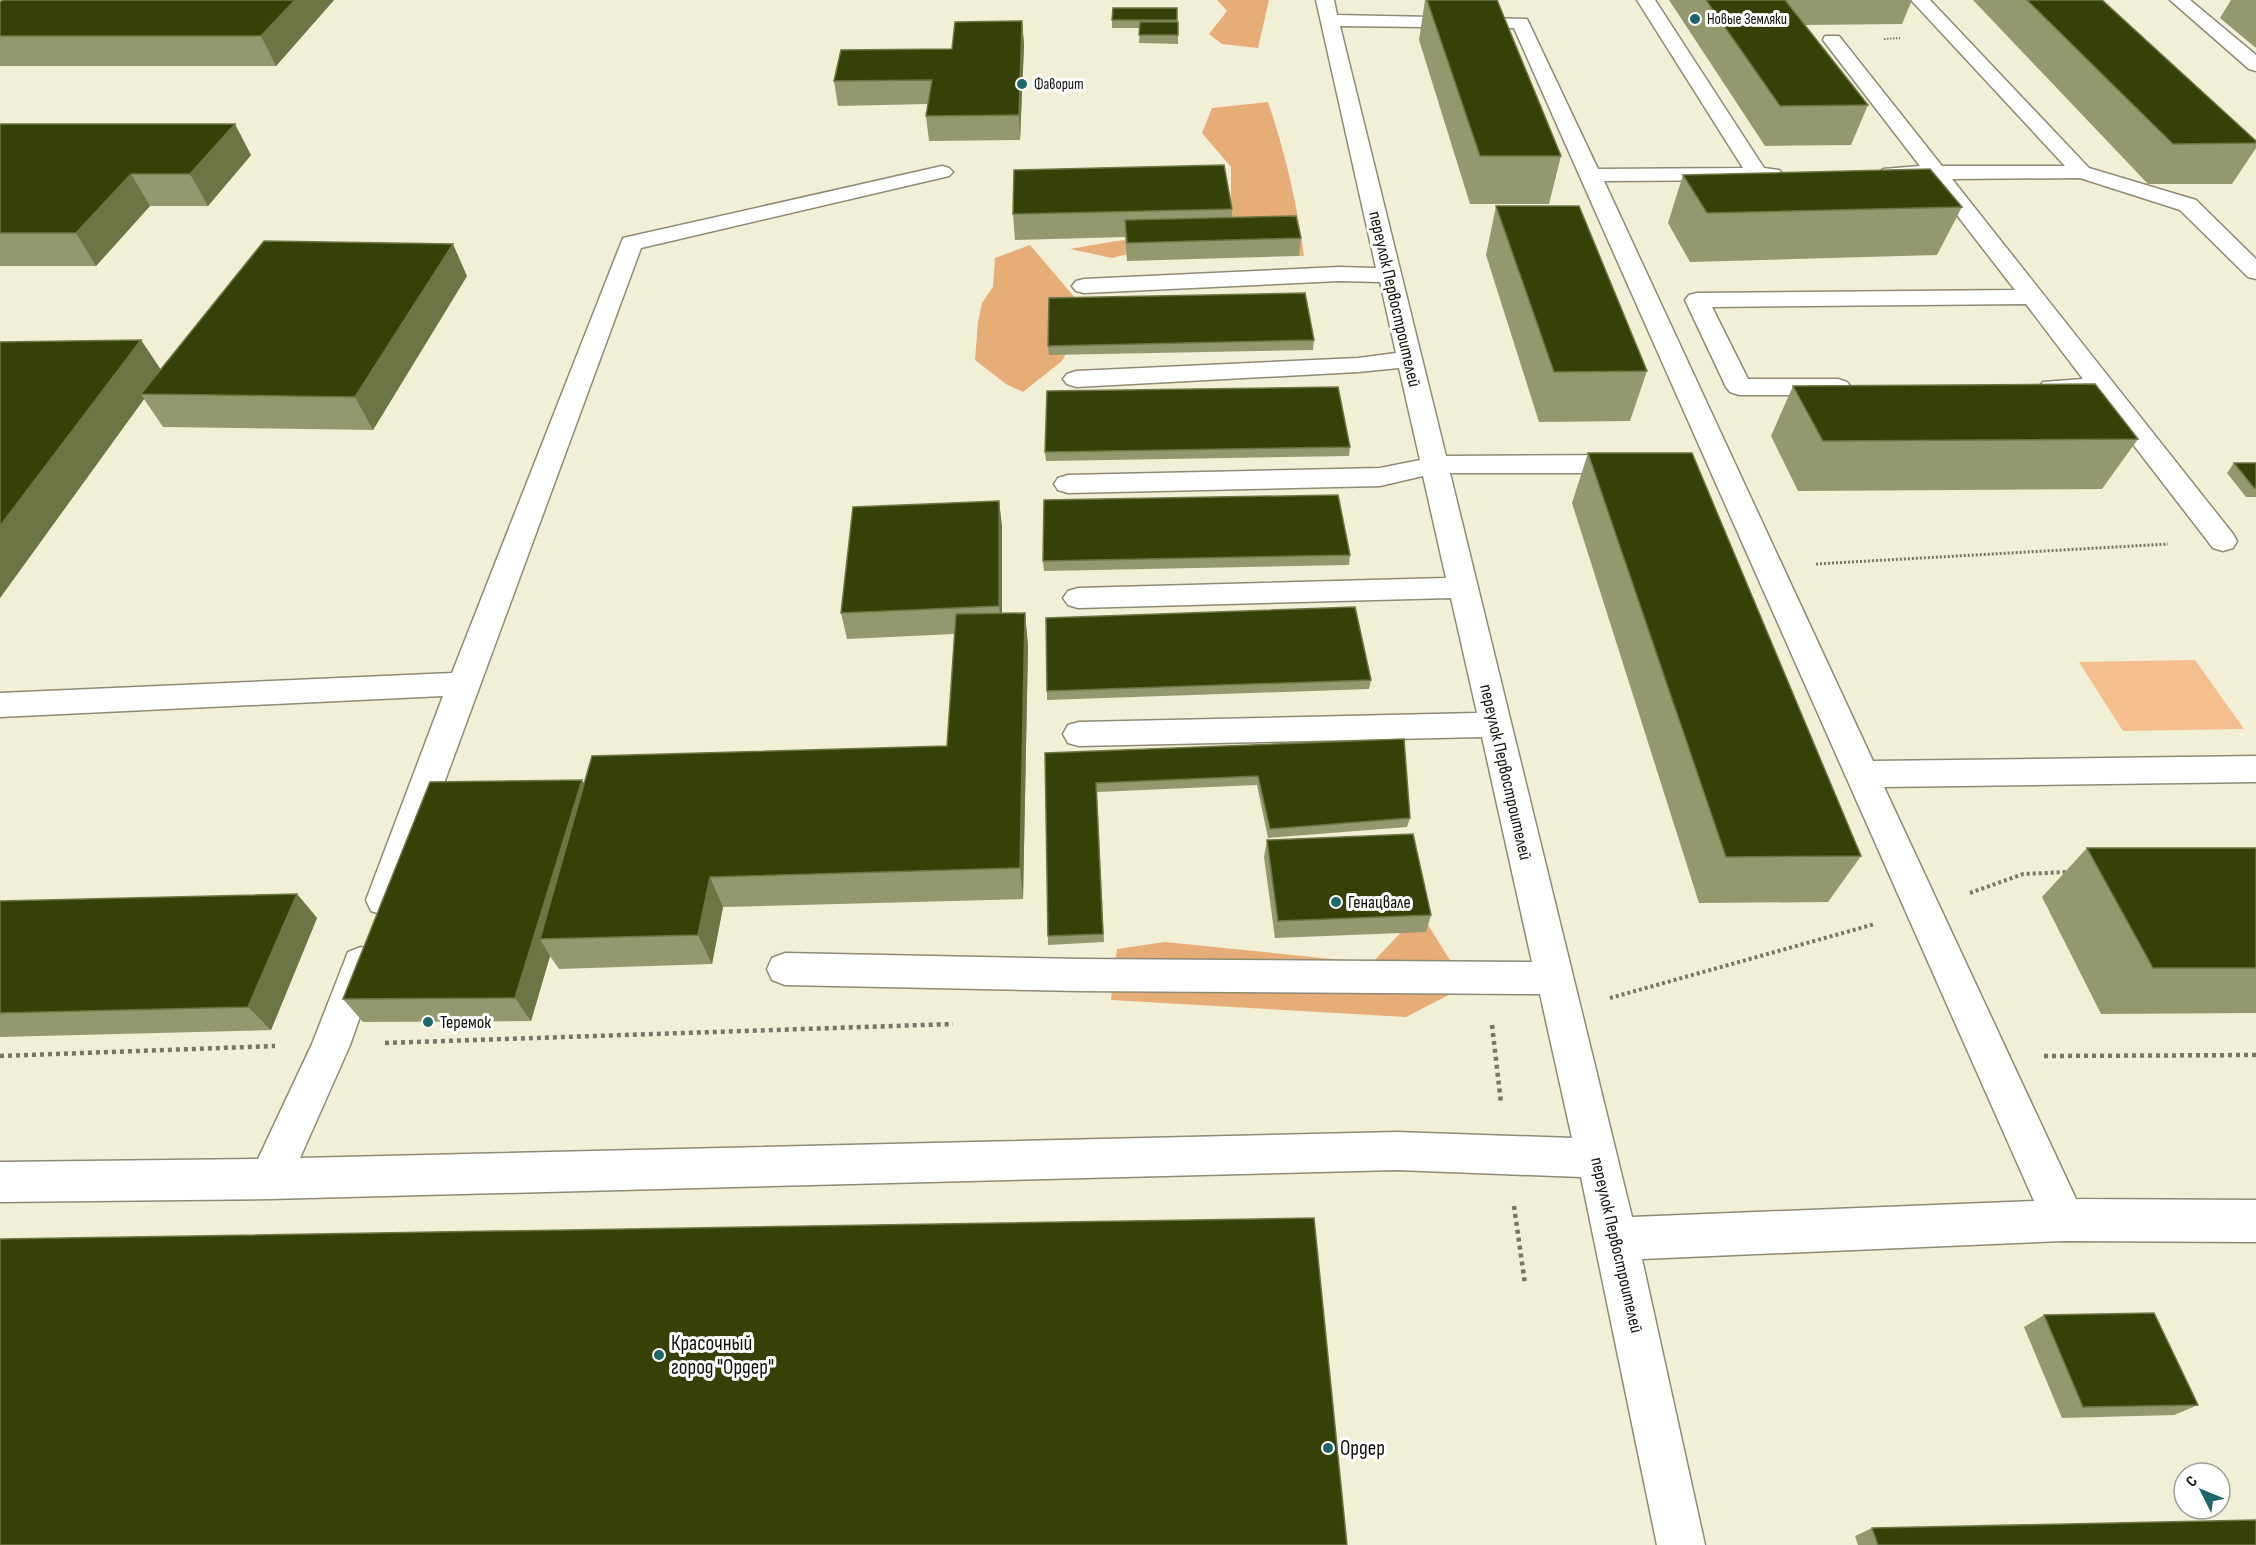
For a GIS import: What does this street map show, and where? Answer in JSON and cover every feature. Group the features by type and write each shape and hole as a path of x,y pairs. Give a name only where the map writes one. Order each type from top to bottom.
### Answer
{"street":[{"path":"1646,0 1757,174"},
{"path":"1920,0 2082,172"},
{"path":"2179,0 2256,65"},
{"path":"1327,10 1521,23 1591,175 1672,300 1739,387 1857,387"},
{"name":"переулок Первостроителей","path":"1327,10 1616,1239 1681,1545"},
{"path":"1832,40 2223,541"},
{"path":"270,1179 331,1045 464,684 631,243 942,172"},
{"path":"1875,173 2082,172 2188,205 2245,249 2256,272"},
{"path":"1591,175 1792,174"},
{"path":"1084,286 1339,274 1390,275"},
{"path":"1672,300 2032,297"},
{"path":"1672,300 1709,463 1768,567 2064,1220"},
{"path":"1076,380 1358,365 1409,359"},
{"path":"2034,387 2104,387"},
{"path":"1068,484 1380,477 1434,465 1650,464"},
{"path":"1078,598 1463,588"},
{"path":"0,705 464,684"},
{"path":"1079,734 1495,725"},
{"path":"1862,774 2256,769"},
{"path":"785,969 1092,975 1555,978"},
{"path":"0,1182 270,1179 1397,1150 1597,1158"},
{"path":"1616,1239 2064,1220 2256,1221"}],"path":[{"path":"1874,39 1905,38"},
{"path":"1768,567 2223,541"},
{"path":"0,1056 964,1023"},
{"path":"1989,1056 2256,1055"}],"shaded area":[{"path":"1217,0 1269,0 1258,48 1222,44 1209,34 1227,11"},
{"path":"1268,102 1290,178 1304,256 1152,248 1112,258 1070,249 1116,241 1228,232 1231,167 1202,133 1212,108"},
{"path":"1030,245 1088,313 1062,361 1023,392 1006,384 975,360 978,322 982,303 993,287 995,258"},
{"path":"2195,660 2244,729 2123,731 2079,662"},
{"path":"1420,912 1466,986 1406,1017 1111,1000 1117,949 1165,942 1372,963"}],"building":[{"path":"3,0 295,0 261,36 0,36 0,2"},
{"path":"1427,0 1497,0 1561,156 1480,156"},
{"path":"1706,0 1785,0 1868,105 1780,106"},
{"path":"2027,0 2102,0 2256,143 2173,144"},
{"path":"1113,8 1177,8 1177,20 1112,20"},
{"path":"1022,21 1019,115 926,116 932,80 834,81 841,50 952,49 955,22"},
{"path":"1140,22 1178,22 1178,35 1139,35"},
{"path":"0,124 235,124 190,174 131,174 76,233 0,233"},
{"path":"1224,165 1232,209 1013,214 1014,170"},
{"path":"1930,169 1962,207 1707,213 1683,175"},
{"path":"1496,206 1579,206 1647,371 1554,372"},
{"path":"1296,216 1301,238 1127,243 1125,220"},
{"path":"264,241 453,244 355,397 141,394"},
{"path":"1305,293 1314,340 1048,346 1049,298"},
{"path":"141,340 0,526 0,342"},
{"path":"2095,384 2138,439 1823,441 1793,386"},
{"path":"1338,387 1350,447 1045,452 1047,391"},
{"path":"1588,453 1692,453 1861,856 1726,857"},
{"path":"2234,463 2256,463 2256,488 2254,488"},
{"path":"1338,495 1350,555 1043,561 1044,500"},
{"path":"999,501 999,606 841,613 853,507"},
{"path":"1355,607 1371,680 1047,691 1046,618"},
{"path":"1025,613 1020,868 710,877 698,935 540,939 592,756 947,746 956,614"},
{"path":"1404,739 1410,818 1270,829 1258,776 1096,783 1103,934 1048,936 1045,753"},
{"path":"582,780 515,998 343,999 430,782"},
{"path":"1413,834 1431,915 1278,921 1267,840"},
{"path":"2087,848 2256,848 2256,968 2153,968"},
{"path":"297,894 248,1007 0,1013 0,901"},
{"name":"Красочный город \"Ордер\"","path":"1314,1218 1347,1545 0,1545 0,1239"},
{"path":"2154,1313 2198,1405 2083,1407 2044,1315"},
{"path":"2256,1520 2256,1545 1878,1545 1872,1528 2232,1521"}],"place":[{"name":"Новые Земляки","path":"1695,19"},
{"name":"Фаворит","path":"1022,84"},
{"name":"Генацвале","path":"1336,902"},
{"name":"Теремок","path":"428,1022"},
{"name":"Красочный город \"Ордер\"","path":"659,1355"},
{"name":"Ордер","path":"1328,1448"}]}
